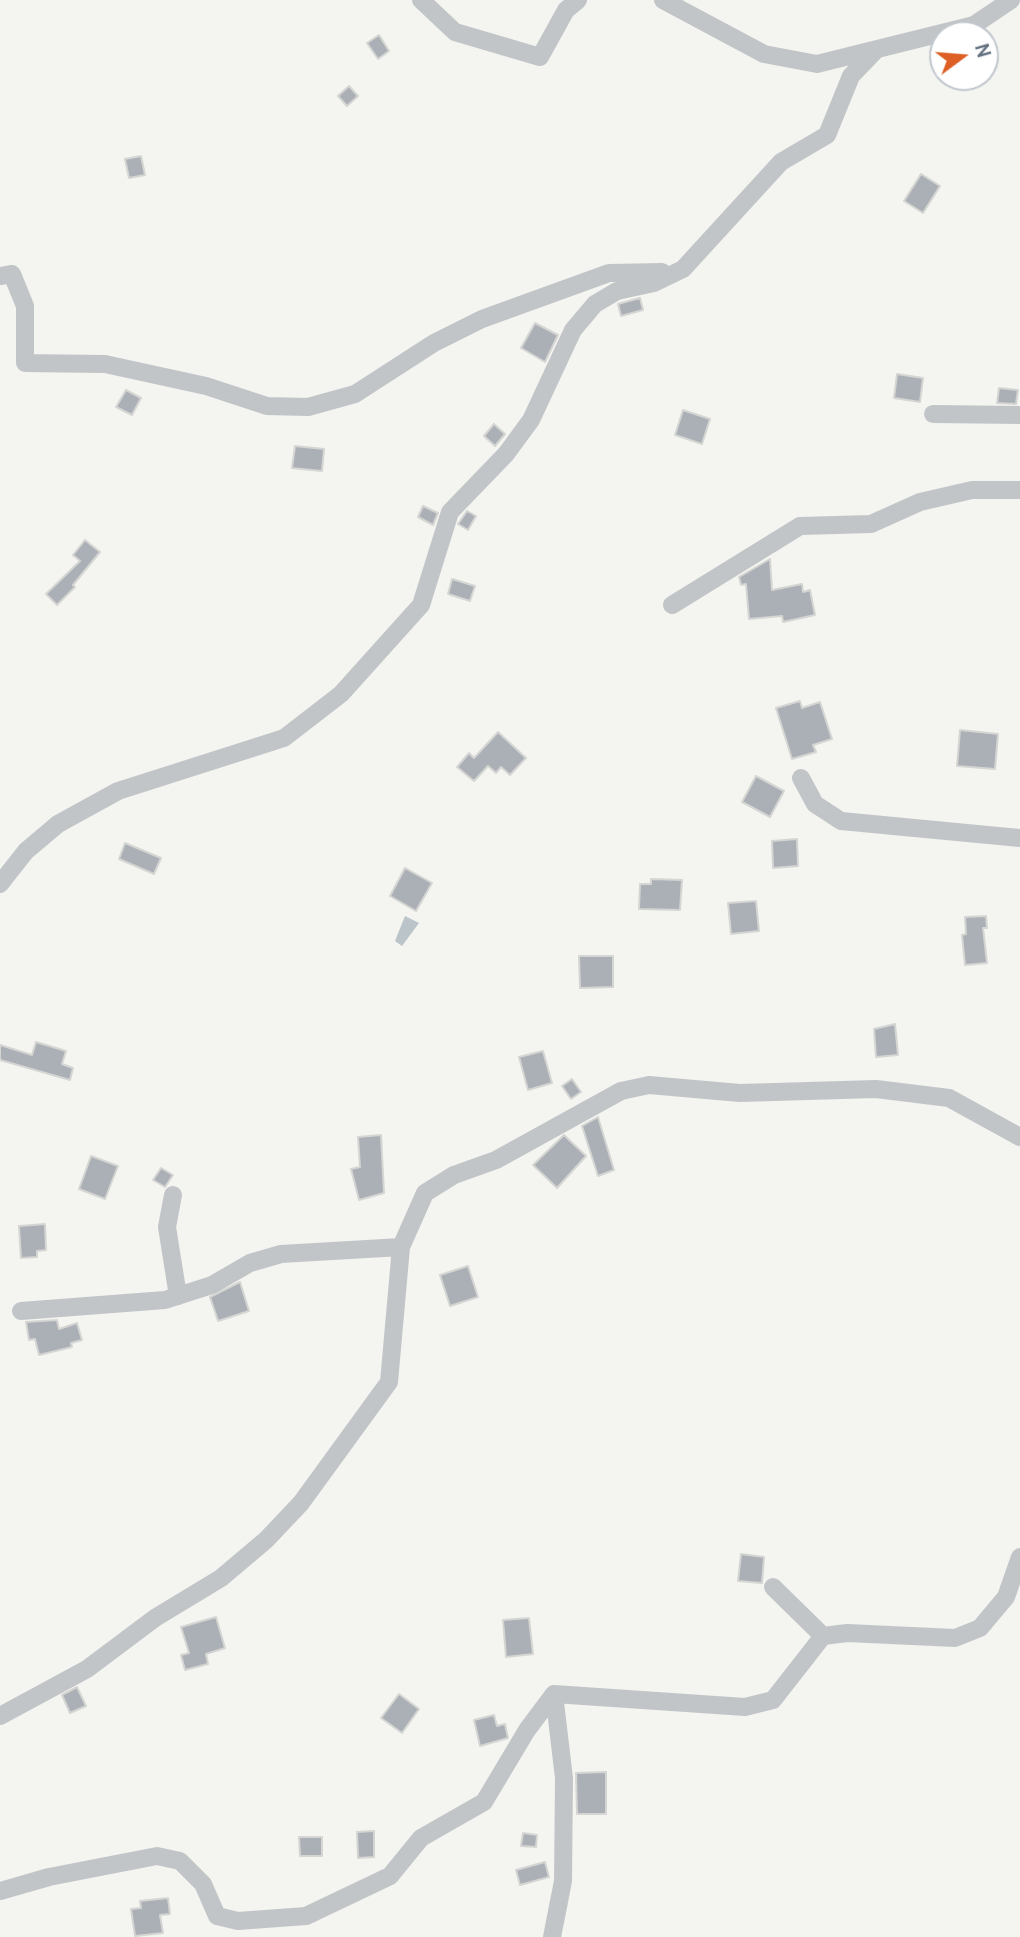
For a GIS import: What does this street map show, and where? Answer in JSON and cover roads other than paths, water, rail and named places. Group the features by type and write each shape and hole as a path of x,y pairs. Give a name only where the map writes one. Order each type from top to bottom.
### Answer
{"street":[{"path":"421,0 455,32 540,57 566,10 578,0"},
{"path":"663,0 764,54 817,64 974,25 1011,0"},
{"path":"0,884 26,851 58,824 118,791 284,738 341,694 421,605 450,512 506,454 531,420 573,330 595,304 617,291 654,283 683,269 781,162 827,135 851,76 876,50"},
{"path":"0,276 12,274 25,306 25,363 105,364 206,386 267,406 308,407 355,394 435,343 482,319 609,273 650,274 683,269"},
{"path":"933,414 1020,415"},
{"path":"672,605 800,526 871,524 920,502 972,489 1020,490"},
{"path":"801,778 815,804 841,821 1020,838"},
{"path":"0,1716 87,1669 155,1618 221,1578 267,1540 301,1503 389,1382 401,1247 425,1193 454,1175 496,1160 621,1091 649,1085 740,1093 876,1089 949,1098 1020,1137"},
{"path":"173,1195 167,1227 178,1296"},
{"path":"21,1311 165,1300 212,1285 250,1263 281,1254 401,1247"},
{"path":"554,1694 745,1707 774,1700 823,1636 848,1633 955,1638 980,1628 1006,1597 1020,1558"},
{"path":"772,1587 823,1636"},
{"path":"0,1891 49,1877 157,1856 180,1861 202,1884 216,1916 238,1922 306,1916 390,1876 421,1838 484,1802 527,1730 554,1694"},
{"path":"552,1937 562,1881 564,1778 554,1694"}]}
